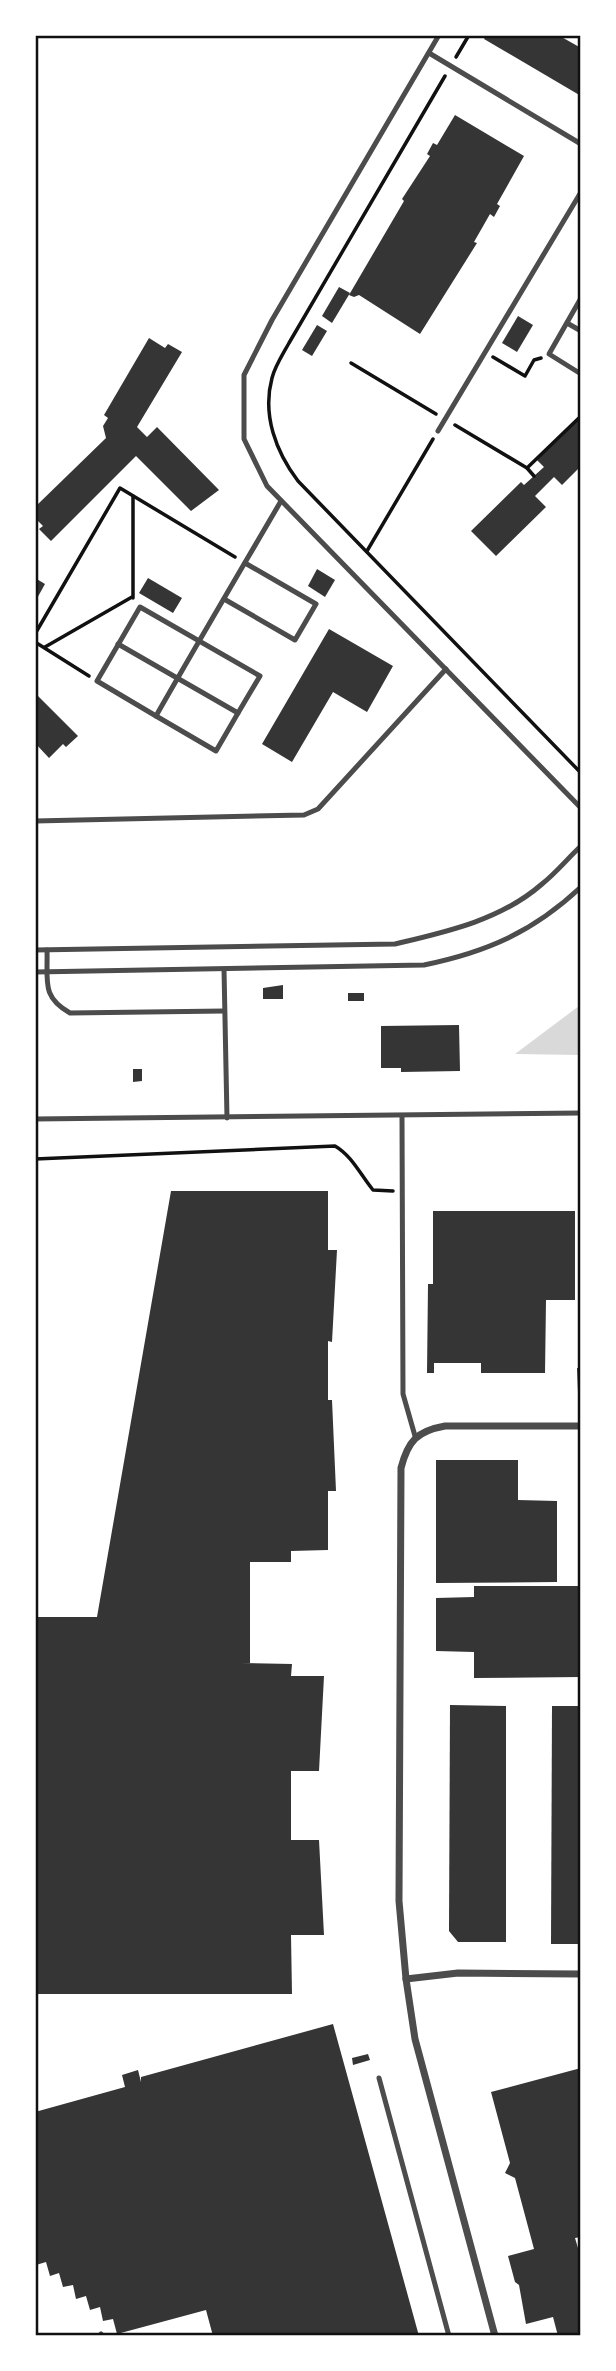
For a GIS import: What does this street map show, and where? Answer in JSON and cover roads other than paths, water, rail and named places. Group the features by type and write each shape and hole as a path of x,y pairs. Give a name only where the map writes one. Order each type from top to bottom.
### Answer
{"street":[{"path":"495,2336 415,2039 406,1979 399,1901 401,1468 408,1444 415,1436 428,1429 445,1426 581,1426"},
{"path":"406,1979 458,1973 581,1974"}],"lane":[{"path":"439,35 272,320 244,375 244,439 267,486 581,808"},
{"path":"429,53 581,144"},
{"path":"438,431 581,192"},
{"path":"581,298 549,354 581,374"},
{"path":"567,323 581,331"},
{"path":"156,716 281,501"},
{"path":"224,598 295,640 316,604 245,562"},
{"path":"140,607 199,641 260,676 216,751 97,681 140,607"},
{"path":"118,644 238,713"},
{"path":"35,821 304,815 318,809 446,669"},
{"path":"35,950 395,944 447,932 510,906 541,885 581,846"},
{"path":"35,972 424,965 464,957 497,945 533,926 581,887"},
{"path":"47,950 48,996 53,1004 70,1013 224,1011"},
{"path":"223,968 227,1118"},
{"path":"35,1119 581,1113"},
{"path":"402,1116 403,1394 415,1436"},
{"path":"379,2078 449,2336"}]}
